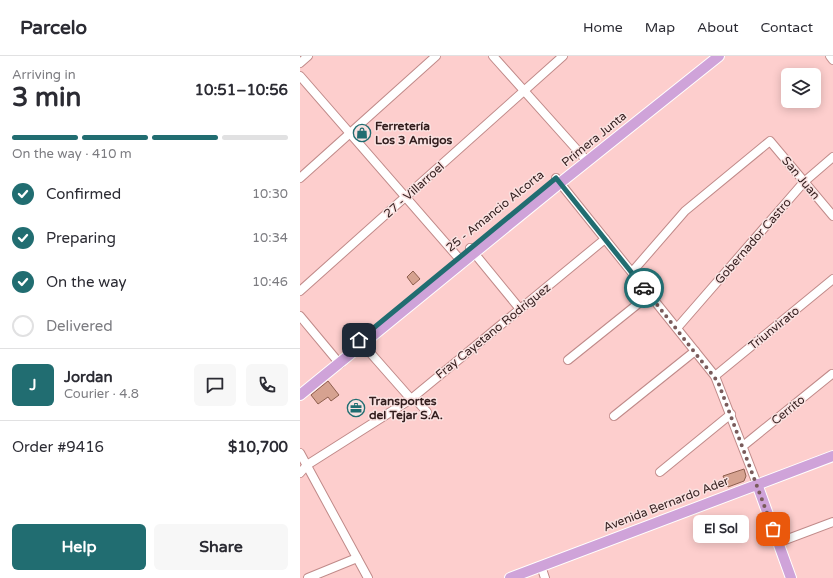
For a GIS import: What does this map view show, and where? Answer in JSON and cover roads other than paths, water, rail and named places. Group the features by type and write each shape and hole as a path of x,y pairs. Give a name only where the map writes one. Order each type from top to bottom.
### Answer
{"main road":[{"name":"Primera Junta","path":"300,395 338,361 558,180 711,57"},
{"path":"300,388 338,361"},
{"name":"Avenida Bernardo Ader","path":"510,578 833,456"},
{"path":"757,484 777,543 791,578"}],"street":[{"path":"300,63 308,56"},
{"path":"300,178 436,56"},
{"path":"494,56 585,159"},
{"name":"27 - Villarroel","path":"300,291 564,56"},
{"path":"830,56 833,60"},
{"path":"300,76 461,260"},
{"name":"San Juan","path":"632,272 685,211 770,141 833,216"},
{"name":"Gobernador Castro","path":"677,328 804,182 833,156"},
{"path":"558,180 715,376 757,484"},
{"name":"Fray Cayetano Rodríguez","path":"300,473 307,465 411,399 605,239"},
{"path":"472,251 520,309"},
{"name":"Triunvirato","path":"715,376 833,279"},
{"path":"568,360 649,295"},
{"path":"300,316 338,361"},
{"path":"362,342 411,399 417,401 427,412"},
{"path":"614,416 695,351"},
{"name":"Cerrito","path":"743,446 832,374"},
{"path":"660,472 731,414"},
{"path":"300,453 368,578"},
{"path":"777,543 833,522"},
{"path":"308,578 357,558"},
{"path":"541,566 545,578"}],"place":[{"name":"Ferretería Los 3 Amigos","path":"362,133"},
{"name":"Transportes del Tejar S.A.","path":"356,408"},
{"name":"El Sol","path":"773,529"}]}
